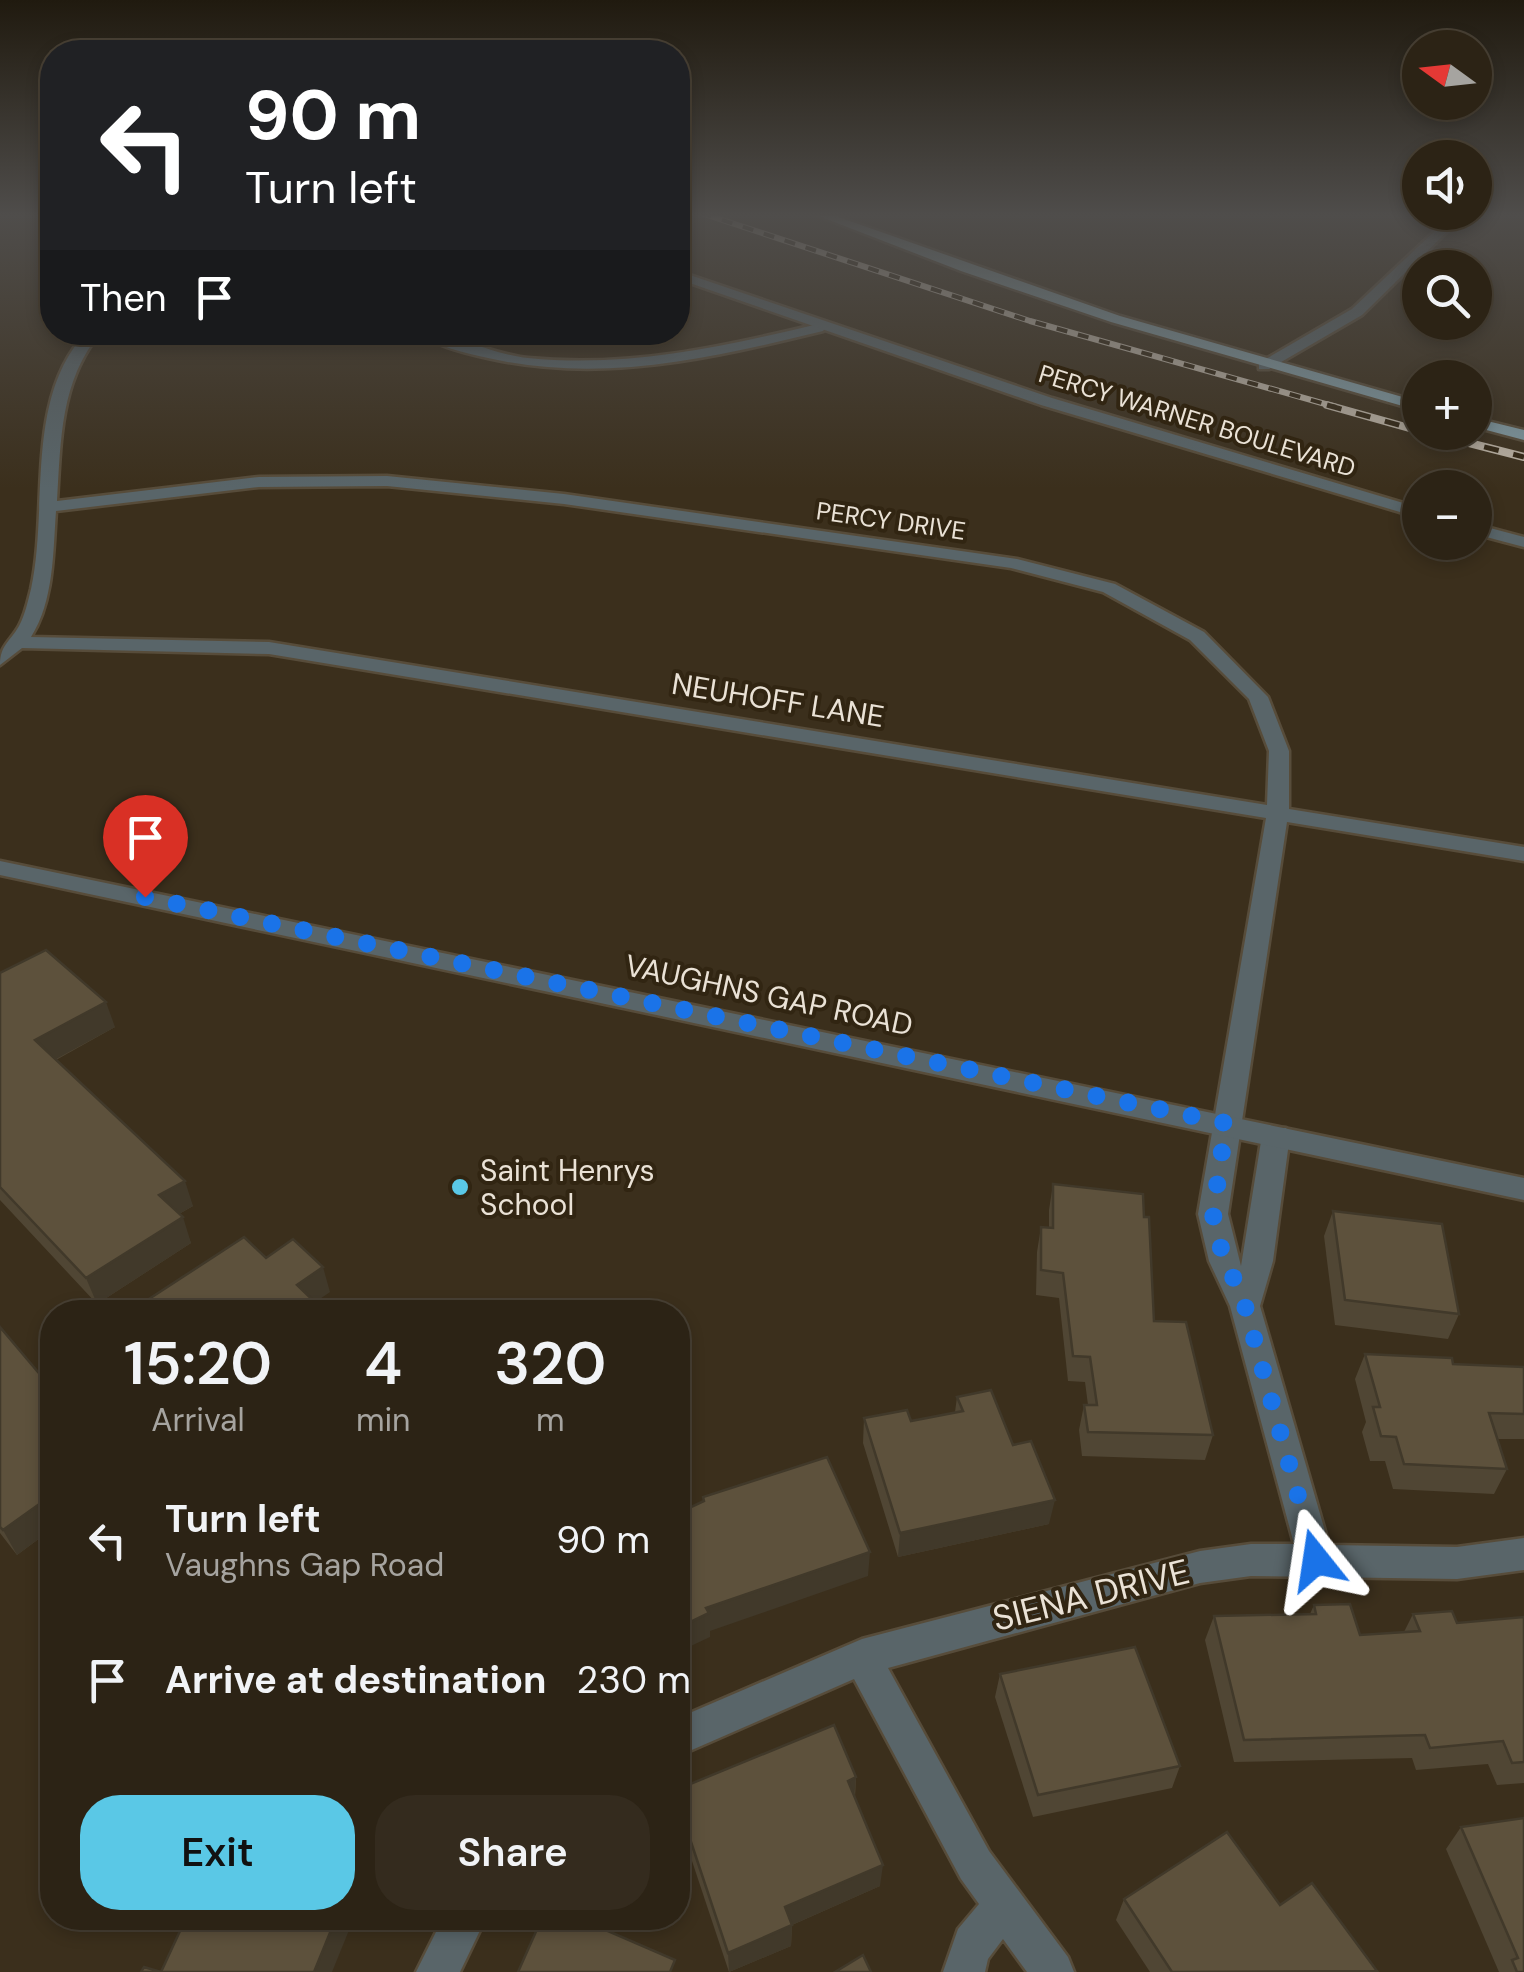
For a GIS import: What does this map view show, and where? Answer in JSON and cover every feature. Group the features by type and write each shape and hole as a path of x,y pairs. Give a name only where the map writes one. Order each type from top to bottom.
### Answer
{"main road":[{"path":"1068,305 1264,366 1402,402"},
{"path":"1492,426 1524,434"}],"street":[{"name":"PERCY WARNER BOULEVARD","path":"757,305 1097,420 1402,508"},
{"path":"1264,366 1364,305"},
{"path":"450,345 468,353 526,363 599,367 698,358 818,328"},
{"path":"0,659 18,642 32,618 43,584 47,507 64,372 80,345"},
{"name":"PERCY DRIVE","path":"47,507 259,482 387,481 564,500 1011,564 1109,588 1197,636 1258,698 1278,751 1278,811 1213,1214 1224,1261 1245,1306 1316,1560"},
{"path":"1492,534 1524,542"},
{"name":"NEUHOFF LANE","path":"18,642 269,648 1524,854"},
{"name":"VAUGHNS GAP ROAD","path":"0,868 1226,1123 1524,1189"},
{"path":"1245,1306 1258,1260 1276,1135"},
{"name":"SIENA DRIVE","path":"690,1732 862,1657 1200,1567 1251,1560 1456,1563 1524,1554"},
{"path":"862,1657 945,1814 1052,1972"},
{"path":"964,1972 977,1938 1006,1906"},
{"path":"437,1972 459,1930"}],"building":[{"path":"46,950 106,1002 35,1040 185,1181 159,1195 183,1217 86,1278 0,1187 0,973"},
{"path":"1053,1184 1143,1194 1144,1217 1149,1217 1154,1321 1186,1322 1213,1435 1088,1432 1084,1405 1097,1405 1090,1357 1073,1356 1063,1273 1041,1270 1041,1227 1053,1228"},
{"path":"1333,1211 1442,1224 1459,1314 1345,1300"},
{"path":"244,1237 266,1258 293,1239 323,1267 297,1285 313,1300 147,1300"},
{"path":"0,1327 40,1371 40,1504 3,1530"},
{"path":"1365,1354 1452,1358 1453,1364 1524,1367 1524,1414 1489,1413 1507,1469 1404,1464 1396,1437 1381,1436 1373,1407 1380,1407"},
{"path":"991,1390 1013,1445 1031,1441 1055,1500 900,1533 864,1418 907,1410 911,1421 963,1411 957,1397"},
{"path":"827,1457 870,1552 706,1608 709,1613 690,1622 690,1507 704,1501 703,1497"},
{"path":"1350,1604 1360,1635 1420,1631 1413,1614 1452,1611 1457,1623 1524,1617 1524,1762 1512,1763 1503,1741 1430,1748 1425,1735 1244,1740 1214,1616 1316,1614 1314,1605"},
{"path":"1135,1647 1180,1766 1038,1795 1000,1674"},
{"path":"834,1725 856,1777 848,1781 883,1865 785,1907 792,1925 728,1953 690,1839 690,1784"},
{"path":"1524,1818 1524,1972 1517,1972 1512,1960 1518,1958 1461,1827"},
{"path":"1227,1832 1280,1905 1312,1883 1377,1971 1172,1972 1124,1899"},
{"path":"180,1930 331,1930 314,1972 161,1972"},
{"path":"537,1930 606,1930 675,1960 670,1972 518,1972"},
{"path":"863,1955 871,1972 835,1972"}],"railway":[{"path":"981,305 1336,407"},
{"path":"1327,405 1402,426"},
{"path":"1492,449 1524,457"}],"place":[{"name":"Saint Henrys School","path":"460,1187"}],"route":[{"path":"145,897 1226,1123 1213,1214 1216,1236 1245,1306 1316,1560"}]}
